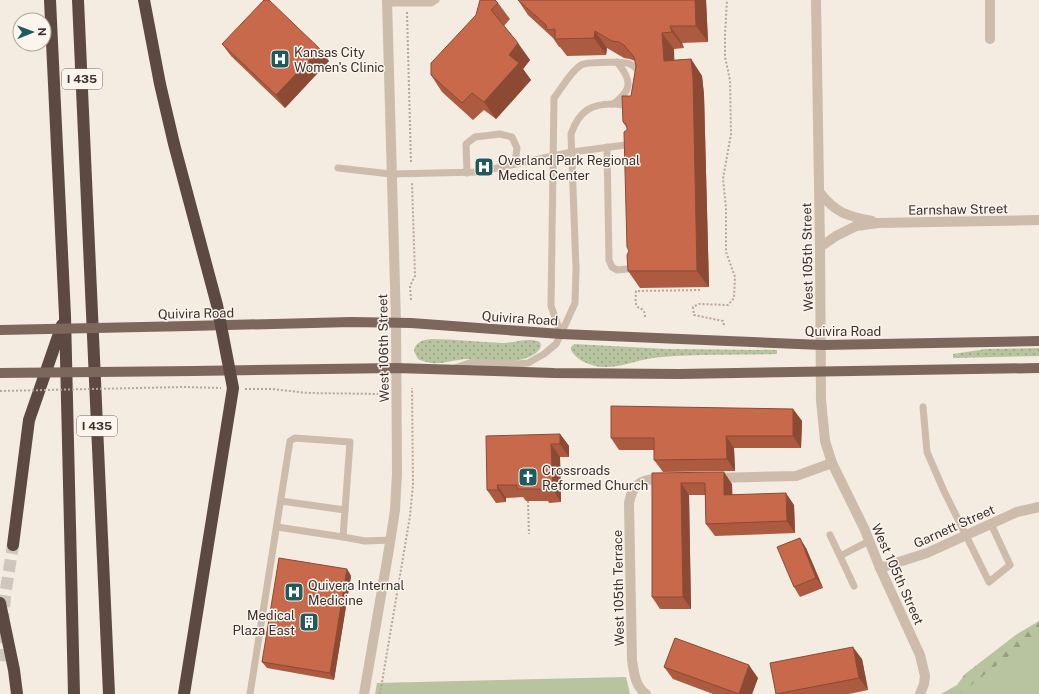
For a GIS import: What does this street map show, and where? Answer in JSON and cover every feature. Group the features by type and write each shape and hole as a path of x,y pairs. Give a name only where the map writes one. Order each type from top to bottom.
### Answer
{"highway":[{"name":"I 435","path":"50,0 65,316 74,694"},
{"name":"I 435","path":"78,0 108,694"},
{"path":"144,0 172,137 217,305 233,388 184,694"},
{"path":"13,545 29,420 65,316"},
{"path":"0,603 14,670 17,694"}],"main road":[{"name":"Quivira Road","path":"0,330 396,322 561,334 822,345 1039,341"},
{"path":"0,373 396,368 554,373 679,374 1039,368"}],"street":[{"name":"West 105th Street","path":"816,0 822,345 821,400 825,441 832,463 920,655 924,684 920,694"},
{"path":"990,0 990,39"},
{"name":"West 106th Street","path":"364,694 391,540 395,510 397,473 396,322 387,2"},
{"name":"Earnshaw Street","path":"820,193 829,204 841,213 878,223"},
{"name":"Earnshaw Street","path":"820,247 836,236 856,226 878,223 1039,220"},
{"path":"702,478 796,476 832,463"},
{"name":"West 105th Terrace","path":"643,691 635,677 632,660 629,513 631,496 635,487 642,482 655,478 679,478"},
{"name":"Garnett Street","path":"880,568 928,554 1017,512 1039,507"}],"lane":[{"path":"387,2 431,3 436,0"},
{"path":"561,334 551,306 554,98 582,64 617,62 630,63 637,69 642,77 642,82"},
{"path":"613,104 622,98 627,92 629,81 617,62"},
{"path":"451,370 472,362 528,363 544,354 556,344 575,304 576,269 571,134 574,124 580,115 589,108 613,104 628,106 638,99"},
{"path":"466,173 466,144 474,137 500,134 512,137 517,148 514,164"},
{"path":"338,168 392,174 466,173 478,172 572,152 634,144"},
{"path":"607,147 609,260 612,267 617,270 636,268"},
{"path":"923,408 927,452 989,582 1010,565 991,524"},
{"path":"250,694 290,441 295,438 350,442 343,537"},
{"path":"281,501 345,510"},
{"path":"277,527 365,541 391,540"},
{"path":"830,535 854,586"},
{"path":"840,556 869,541"}],"path":[{"path":"724,326 723,321 694,315 692,313 692,307 699,304 728,305 734,298 735,277 726,252 726,208 723,179 731,134 730,80 725,57 728,0"},
{"path":"407,7 412,165"},
{"path":"410,300 410,286 415,276 412,179"},
{"path":"645,317 645,312 643,309 638,308 636,304 636,291 702,290"},
{"path":"0,391 184,387 215,388"},
{"path":"256,389 272,389 308,393 378,394"},
{"path":"528,501 529,534"}],"green space":[{"path":"431,339 503,343 531,340 540,342 541,347 536,353 520,360 503,361 467,359 442,363 431,363 418,359 414,351 416,345 422,341"},
{"path":"574,344 667,349 777,350 777,354 662,357 617,366 602,367 588,364 576,357 571,350 571,347"},
{"path":"1039,348 1039,356 953,358 953,354 986,349"},
{"path":"1039,621 1039,694 941,694 957,685 965,674 1017,634"},
{"path":"1039,633 1039,694 959,694 962,692"},
{"path":"626,677 630,694 375,694 377,683"}],"building":[{"name":"Kansas City Women's Clinic","path":"264,0 269,0 320,49 276,95 222,44"},
{"path":"480,0 495,0 498,3 491,10 518,43 509,55 519,63 484,102 472,93 462,103 431,75 431,63 476,15"},
{"path":"518,0 695,0 696,26 670,26 672,32 662,33 664,61 691,59 693,78 697,271 628,271 627,255 629,251 627,247 624,132 627,130 627,127 623,122 622,96 631,96 636,66 634,57 624,45 619,42 612,41 595,31 594,38 555,39 555,29 547,30 546,25"},
{"path":"611,406 793,409 793,436 726,436 727,459 654,460 654,438 611,438"},
{"name":"Crossroads Reformed Church","path":"560,434 560,444 551,444 553,490 517,489 517,485 497,485 498,490 487,490 486,436"},
{"path":"724,472 724,495 786,493 787,521 706,524 705,483 681,483 683,597 652,597 652,473"},
{"path":"800,538 816,578 794,587 777,547"},
{"name":"Medical Plaza East","path":"279,558 347,569 330,673 262,662"},
{"path":"675,638 749,665 739,694 664,667"},
{"path":"853,647 859,678 776,694 770,663"}],"tunnel":[{"path":"0,661 5,596 13,545"}],"place":[{"name":"Kansas City Women's Clinic","path":"280,59"},
{"name":"Overland Park Regional Medical Center","path":"484,167"},
{"name":"Crossroads Reformed Church","path":"528,477"},
{"name":"Quivera Internal Medicine","path":"294,592"},
{"name":"Medical Plaza East","path":"309,622"}]}
